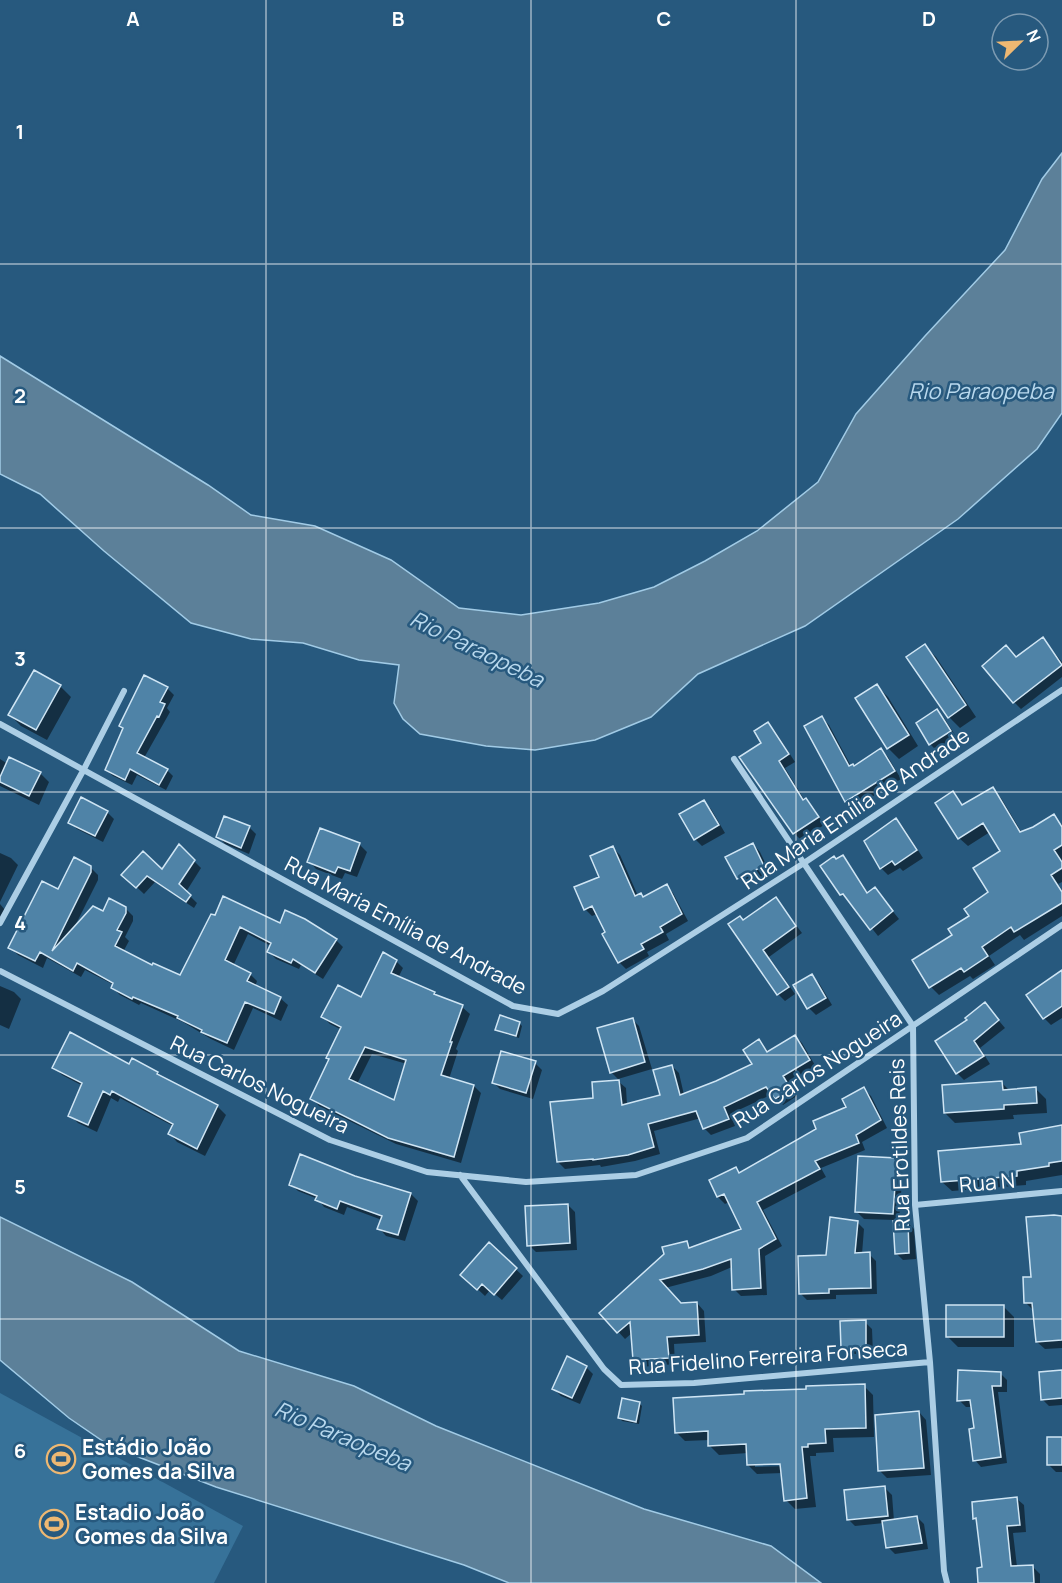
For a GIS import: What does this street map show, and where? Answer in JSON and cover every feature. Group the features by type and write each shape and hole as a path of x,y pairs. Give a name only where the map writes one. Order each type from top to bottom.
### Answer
{"street":[{"name":"Rua Maria Emília de Andrade","path":"0,723 513,1006 558,1014 603,992 804,863 1062,690"},
{"path":"0,923 124,691"},
{"path":"734,759 913,1026"},
{"name":"Rua Carlos Nogueira","path":"0,971 330,1140 426,1172 526,1182 636,1175 747,1138 1062,925"},
{"name":"Rua Erotildes Reis","path":"913,1026 915,1205 930,1362 944,1571 947,1583"},
{"name":"Rua Fidelino Ferreira Fonseca","path":"460,1176 604,1369 621,1386 694,1383 930,1362"},
{"name":"Rua N","path":"915,1205 1062,1191"}],"shaded area":[{"name":"Estádio João Gomes da Silva","path":"0,1393 243,1526 214,1583 0,1583"}],"water":[{"name":"Rio Paraopeba","path":"1062,153 1062,413 1037,449 958,519 805,626 698,674 651,717 595,740 535,750 486,746 420,734 403,719 394,703 399,665 359,660 303,643 251,639 191,623 40,494 0,474 0,356 208,485 251,515 315,526 391,560 459,608 521,615 599,603 654,587 757,531 818,482 856,414 1005,250 1042,179"},
{"name":"Rio Paraopeba","path":"0,1217 132,1282 239,1351 354,1386 436,1426 644,1509 771,1546 821,1583 509,1583 464,1565 216,1487 110,1446 69,1418 0,1360"}],"building":[{"path":"1043,637 1062,665 1013,703 982,666 1006,645 1016,657"},
{"path":"925,644 966,705 948,718 906,657"},
{"path":"34,670 61,685 36,730 8,715"},
{"path":"144,675 168,687 160,702 165,704 159,717 157,716 137,753 168,769 159,785 130,769 125,780 105,770 123,728 119,726"},
{"path":"877,684 909,735 887,749 855,698"},
{"path":"937,709 951,731 929,745 916,723"},
{"path":"822,716 849,766 853,764 854,766 881,748 895,771 845,802 804,726"},
{"path":"768,722 789,754 779,761 803,800 806,798 819,817 793,834 739,757 761,743 754,731"},
{"path":"9,757 41,772 29,796 0,782"},
{"path":"993,787 1020,832 1054,814 1062,827 1062,845 1054,850 1062,862 1062,868 1051,875 1062,892 1062,903 1014,932 1011,927 982,947 988,956 964,972 961,968 929,988 912,960 952,935 948,929 969,916 964,909 988,892 973,868 1000,851 983,823 958,839 935,803 953,791 962,805"},
{"path":"81,797 108,811 95,836 68,823"},
{"path":"704,800 719,825 694,840 679,814"},
{"path":"224,816 250,826 241,848 216,837"},
{"path":"896,818 917,850 895,865 892,861 880,869 864,841"},
{"path":"320,828 360,843 350,871 338,867 335,873 307,862"},
{"path":"753,843 764,866 737,879 725,857"},
{"path":"179,844 195,860 179,884 191,895 186,902 147,876 136,888 121,875 143,851 162,869"},
{"path":"613,846 635,896 641,893 643,897 667,884 682,914 660,927 663,932 641,944 644,949 618,963 602,934 605,932 592,906 584,910 574,887 599,877 590,856"},
{"path":"843,855 867,893 875,887 893,911 870,930 843,894 840,895 820,866 834,856 836,859"},
{"path":"74,857 91,866 91,872 52,951 93,906 103,911 109,898 126,907 126,913 117,930 122,932 115,946 152,965 153,963 180,975 211,914 215,915 223,896 280,923 285,910 305,919 337,939 315,973 293,959 291,963 267,952 271,943 240,927 225,960 251,973 247,981 281,997 274,1014 245,1002 227,1043 201,1032 202,1030 177,1018 178,1016 133,997 132,999 111,988 113,983 77,963 73,971 40,952 35,961 8,948 42,881 58,889"},
{"path":"776,897 796,926 763,950 789,987 777,995 728,924 740,916 743,920"},
{"path":"383,952 397,960 391,973 463,1005 441,1075 474,1085 454,1157 388,1138 310,1099 341,1027 321,1017 338,985 361,997","holes":["365,1047 406,1060 394,1100 349,1079"]},
{"path":"1062,970 1062,1006 1043,1019 1026,995"},
{"path":"812,974 826,998 807,1009 793,985"},
{"path":"985,1002 999,1020 974,1041 984,1056 956,1074 935,1041 967,1020 965,1018"},
{"path":"500,1015 520,1022 516,1036 495,1030"},
{"path":"633,1018 645,1062 610,1073 597,1028"},
{"path":"70,1032 129,1064 132,1058 158,1072 157,1074 218,1105 197,1149 168,1134 173,1124 112,1091 110,1095 103,1091 88,1125 68,1116 82,1083 52,1068"},
{"path":"795,1035 810,1060 783,1076 791,1089 775,1099 766,1087 724,1107 729,1119 703,1129 696,1111 648,1124 654,1147 628,1155 557,1162 550,1102 593,1098 592,1082 619,1080 622,1105 660,1095 653,1070 672,1065 680,1095 752,1064 743,1050 759,1039 767,1052"},
{"path":"501,1051 536,1061 526,1093 492,1083"},
{"path":"1002,1081 1003,1090 1036,1087 1037,1103 1004,1105 1004,1109 944,1113 942,1085"},
{"path":"864,1087 881,1120 856,1135 859,1143 815,1161 820,1169 757,1202 776,1239 759,1249 761,1288 732,1290 731,1259 660,1280 681,1303 697,1302 699,1335 667,1337 669,1358 633,1360 630,1322 617,1333 599,1313 664,1254 662,1247 687,1241 689,1248 741,1229 724,1194 717,1197 709,1180 736,1167 739,1173 816,1129 813,1121 846,1107 842,1099"},
{"path":"1062,1125 1062,1161 1049,1163 1049,1166 1017,1171 1017,1176 941,1182 938,1151 1021,1144 1019,1133"},
{"path":"300,1154 355,1176 411,1193 398,1235 377,1229 382,1216 340,1201 337,1209 315,1200 317,1196 289,1185"},
{"path":"858,1156 897,1158 893,1214 855,1212"},
{"path":"568,1204 570,1243 527,1246 525,1206"},
{"path":"1062,1216 1062,1340 1036,1342 1032,1303 1024,1303 1023,1277 1031,1277 1026,1217"},
{"path":"830,1217 858,1221 855,1253 870,1252 871,1288 829,1289 829,1293 799,1294 798,1256 826,1255"},
{"path":"908,1220 909,1253 895,1254 893,1221"},
{"path":"489,1242 517,1268 494,1295 482,1284 477,1290 460,1275"},
{"path":"946,1305 1004,1305 1004,1337 946,1337"},
{"path":"866,1320 866,1347 841,1348 840,1321"},
{"path":"567,1356 587,1366 572,1398 552,1389"},
{"path":"958,1370 1001,1372 1001,1386 992,1386 1001,1457 973,1461 969,1429 974,1428 970,1400 957,1401"},
{"path":"1062,1370 1062,1398 1041,1400 1039,1372"},
{"path":"865,1384 866,1428 825,1429 826,1443 808,1444 808,1447 802,1447 807,1498 784,1501 780,1464 747,1465 746,1444 708,1446 708,1431 675,1433 673,1398 744,1394 744,1391 806,1389 806,1386"},
{"path":"622,1398 640,1402 636,1422 618,1418"},
{"path":"919,1411 924,1468 878,1471 875,1415"},
{"path":"1047,1437 1062,1437 1062,1465 1047,1465"},
{"path":"885,1486 888,1516 847,1520 844,1490"},
{"path":"1017,1497 1020,1525 1007,1526 1011,1566 1033,1565 1034,1583 978,1583 977,1568 982,1567 972,1502"},
{"path":"917,1516 922,1543 886,1548 882,1521"}],"place":[{"name":"Estádio João Gomes da Silva","path":"61,1459"},
{"name":"Estadio João Gomes da Silva","path":"54,1524"}]}
